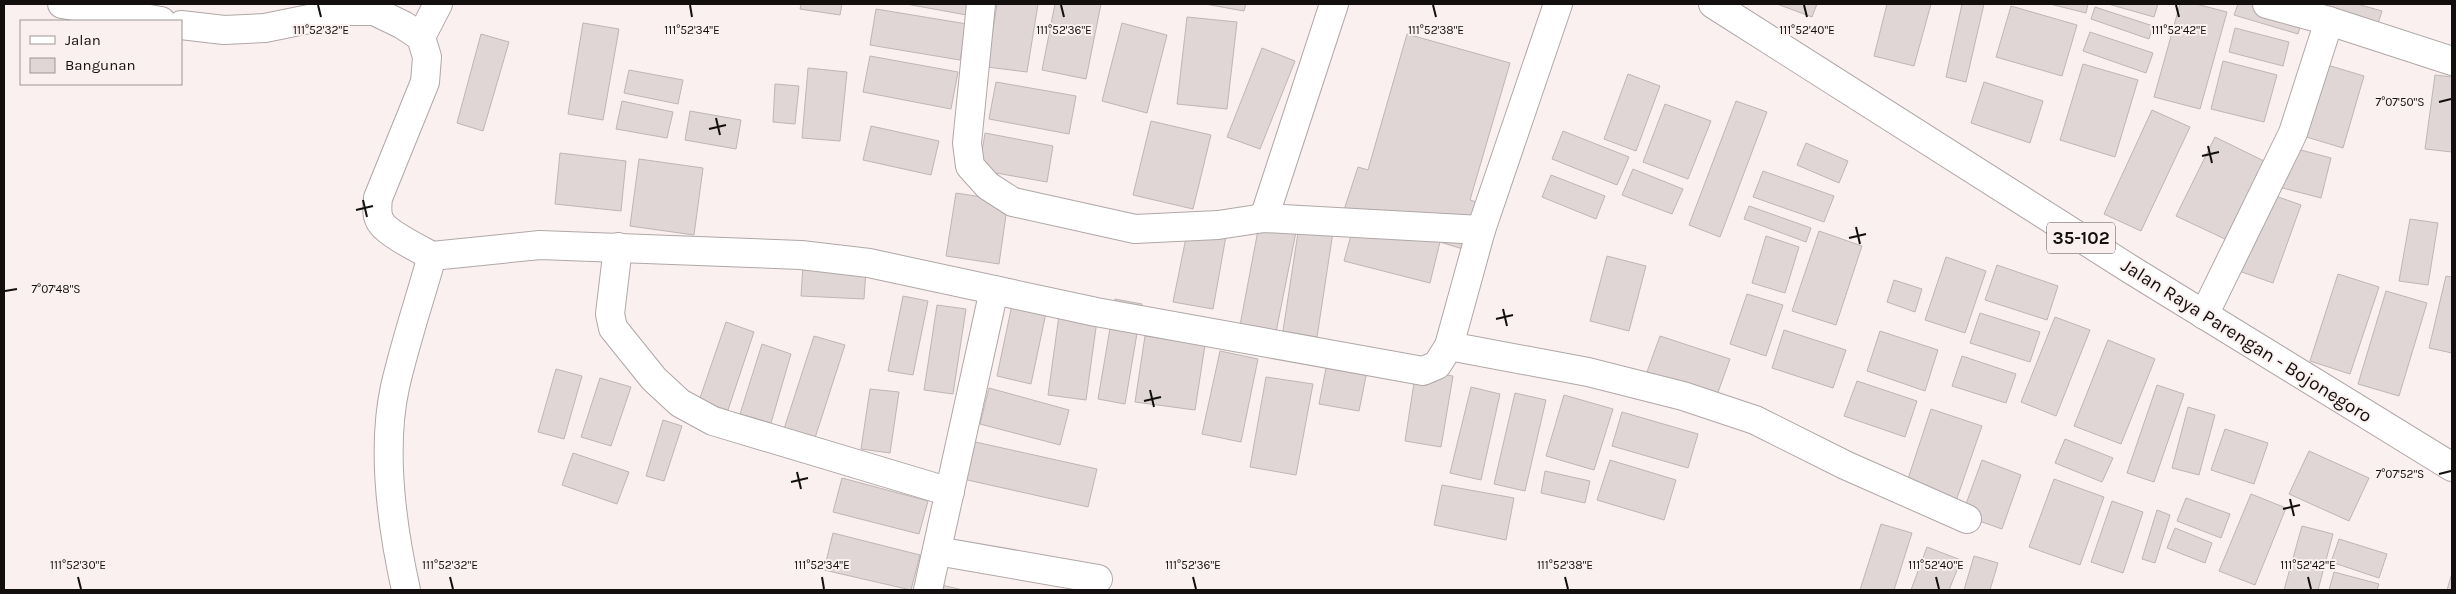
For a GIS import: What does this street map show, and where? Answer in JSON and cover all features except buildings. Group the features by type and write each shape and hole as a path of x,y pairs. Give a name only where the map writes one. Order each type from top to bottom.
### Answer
{"street":[{"path":"62,4 155,20"},
{"path":"421,37 438,4"},
{"path":"981,4 967,143 970,166 988,186 1013,202 1135,229 1218,225 1264,218 1480,230"},
{"path":"1264,218 1334,4"},
{"path":"182,25 224,30 265,28 348,10 374,10 421,37 427,57 425,82 378,198 376,210 382,225 417,249 432,256 540,245 801,255 869,263 1096,312 1424,371 1438,365 1449,346 1480,230 1558,4"},
{"name":"Jalan Raya Parengan - Bojonegoro","path":"1713,4 2204,315 2452,467"},
{"path":"2267,4 2329,21 2452,61"},
{"path":"2204,315 2293,134 2329,21"},
{"path":"618,247 610,314 614,328 654,379 680,403 713,420 950,492"},
{"path":"406,590 390,500 390,433 395,388 432,256"},
{"path":"928,590 994,290"},
{"path":"1449,346 1579,370 1683,396 1755,420 1845,465 1967,520"},
{"path":"937,551 1098,579"}]}
